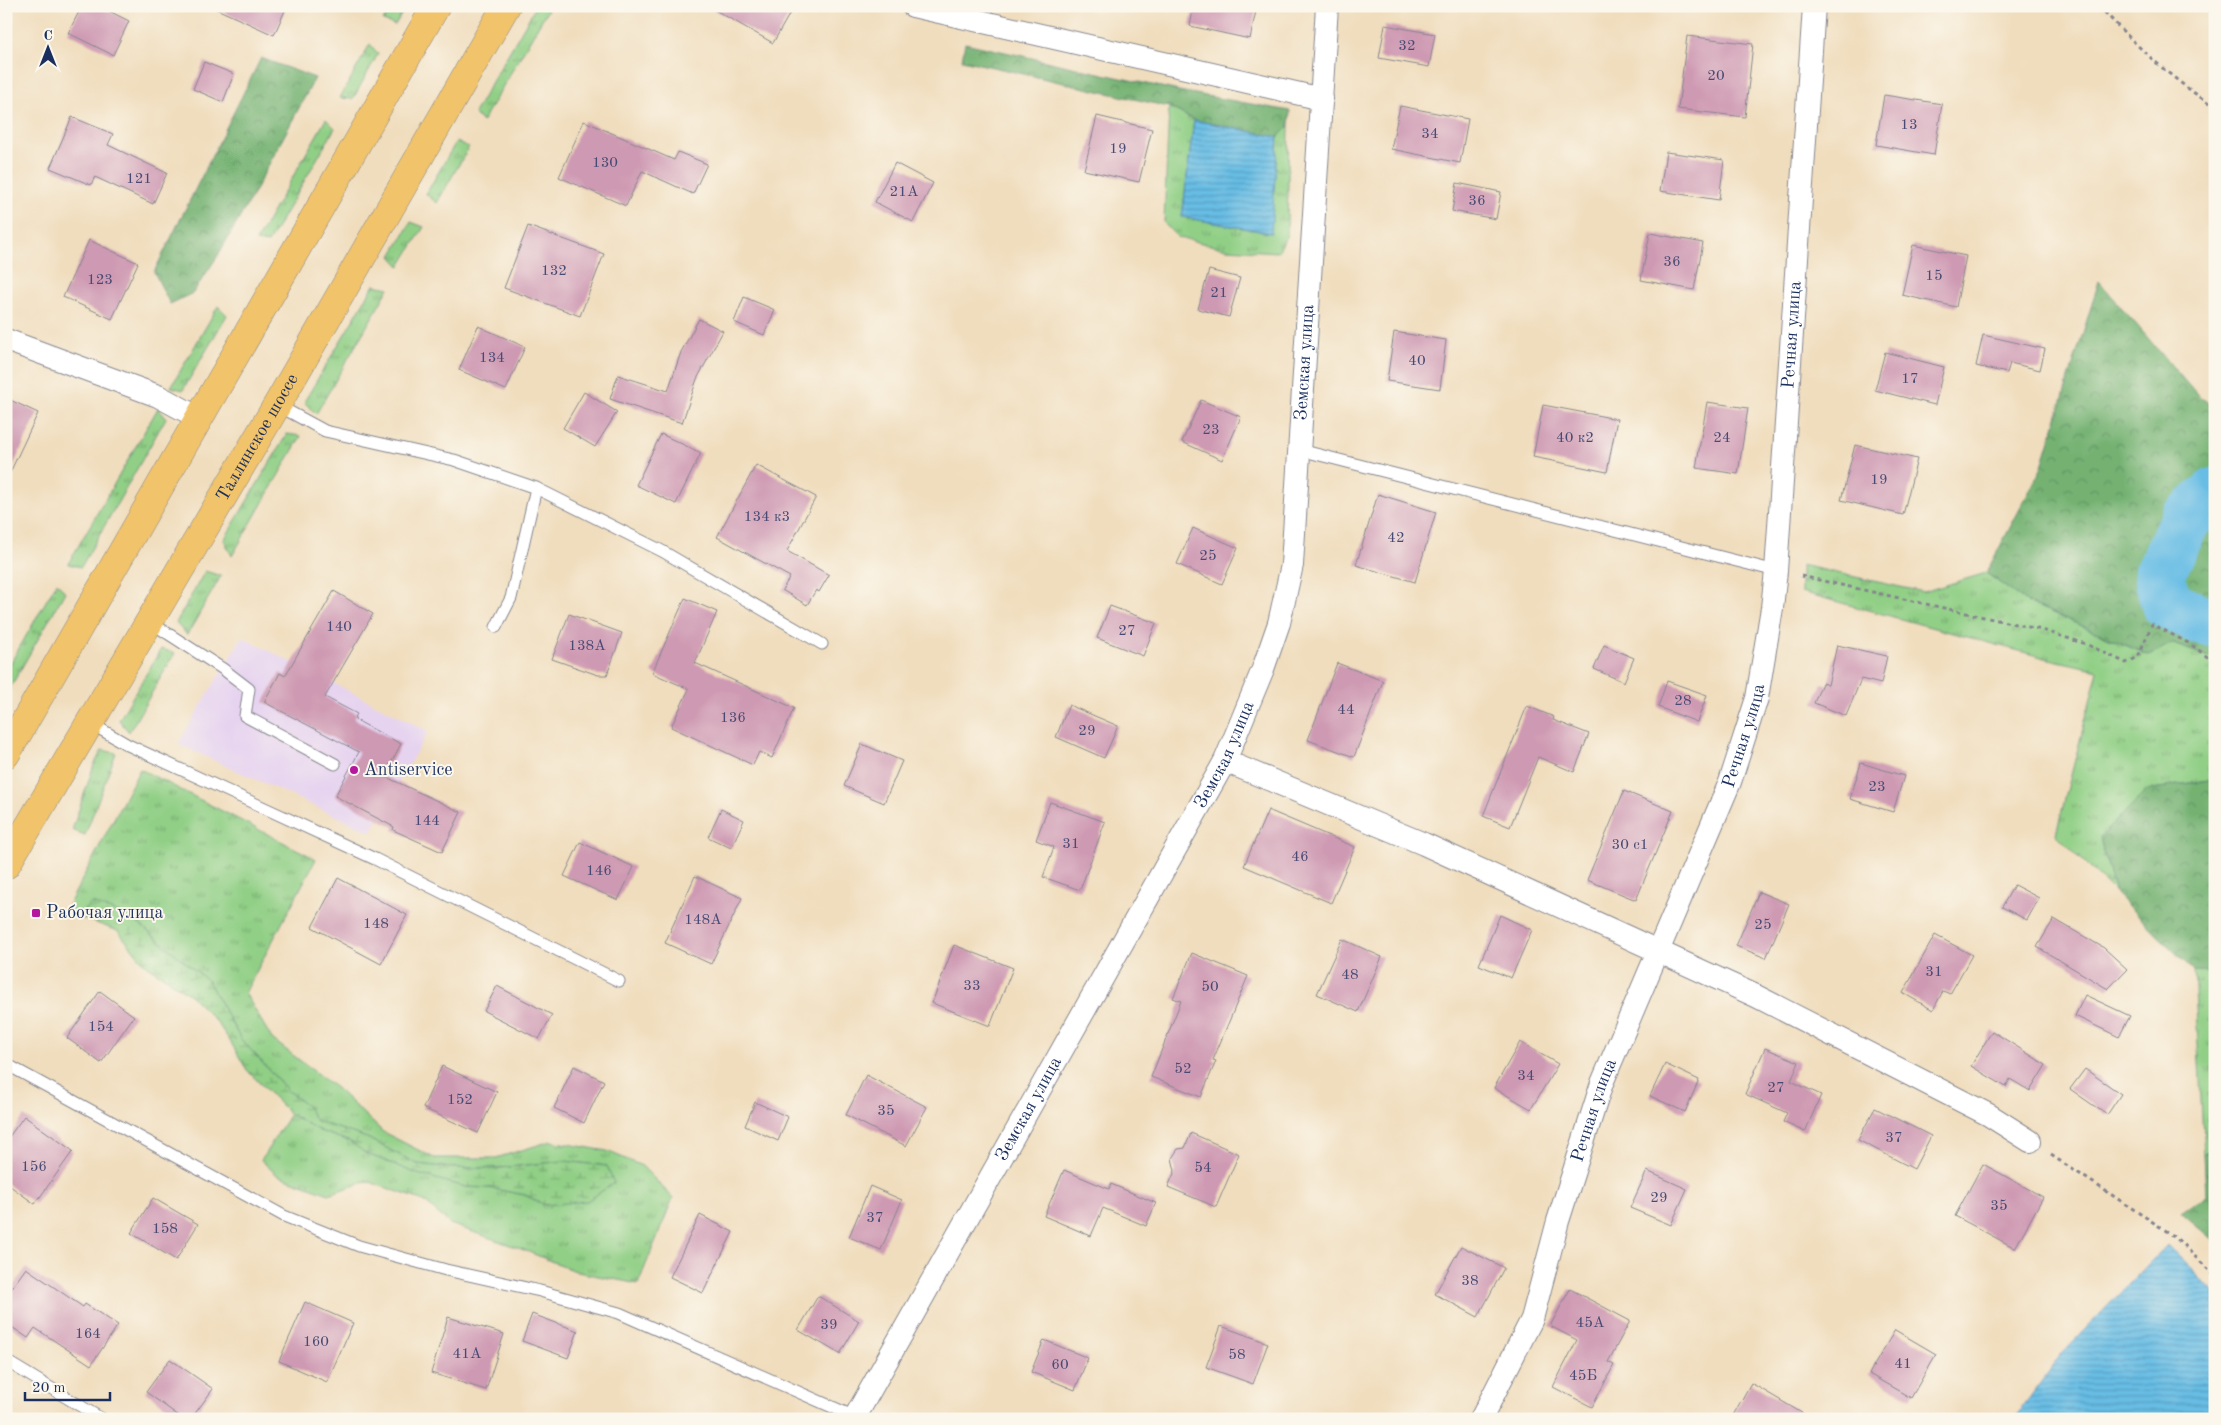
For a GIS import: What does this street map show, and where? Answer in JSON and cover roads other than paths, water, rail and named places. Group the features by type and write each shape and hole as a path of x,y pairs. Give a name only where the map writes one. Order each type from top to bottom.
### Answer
{"main road":[{"path":"6,754 17,726 199,418 436,6"},
{"name":"Таллинское шоссе","path":"6,865 277,405 506,6"}],"street":[{"path":"913,6 1322,99"},
{"name":"Земская улица","path":"857,1418 1224,761 1263,669 1279,623 1292,565 1327,6"},
{"name":"Речная улица","path":"1481,1419 1532,1319 1558,1221 1602,1083 1730,782 1757,698 1772,608 1776,571 1814,6"},
{"path":"6,340 158,396 199,418"},
{"path":"1224,761 1424,844 1756,996 1847,1040 1989,1115 2030,1141"}],"lane":[{"path":"277,405 325,430 454,460 536,488 662,551 822,644"},
{"path":"1300,450 1776,571"},
{"path":"496,627 511,598 536,488"},
{"path":"150,622 223,669 249,689 245,716 335,764"},
{"path":"90,723 128,745 375,859 619,981"},
{"path":"6,1064 284,1216 359,1246 446,1270 540,1291 619,1313 857,1418"},
{"path":"6,1361 102,1419"}],"water":[{"path":"1194,120 1278,137 1271,233 1182,217"},
{"path":"2167,1245 2215,1292 2215,1419 2014,1419 2062,1353"}],"waterway":[{"path":"2215,493 2186,519 2159,575 2166,603 2196,618 2215,622"}],"place":[{"name":"Antiservice","path":"354,770"},
{"name":"Рабочая улица","path":"36,913"}]}
